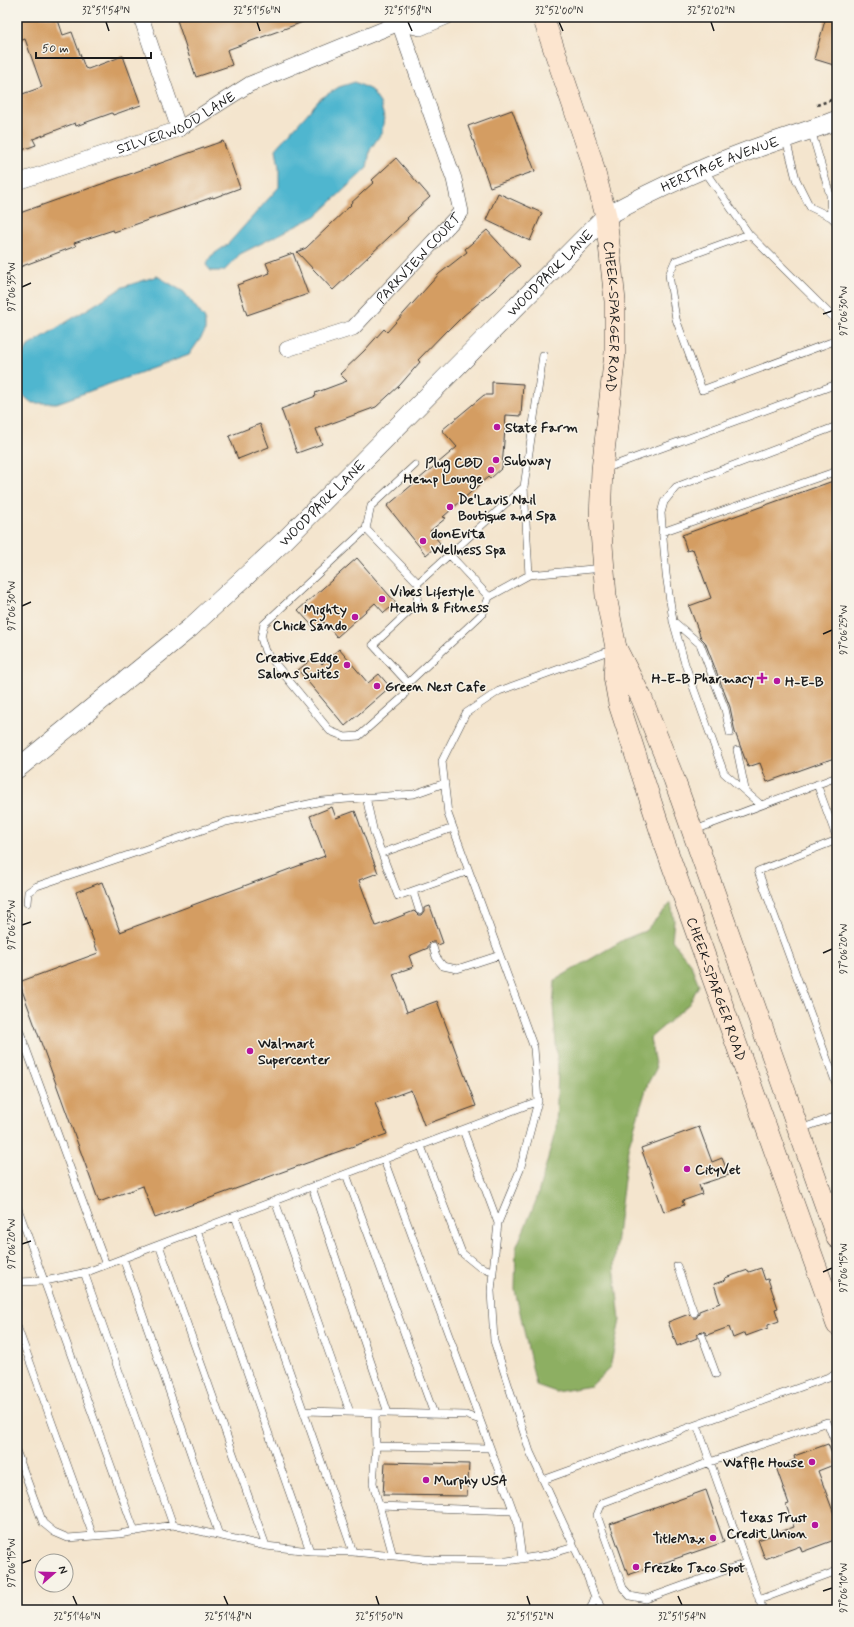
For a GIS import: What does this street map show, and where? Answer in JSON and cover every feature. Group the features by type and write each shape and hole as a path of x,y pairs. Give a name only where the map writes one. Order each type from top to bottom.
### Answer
{"main road":[{"name":"CHEEK-SPARGER ROAD","path":"543,17 591,158 606,216 615,301 615,353 602,470 600,519 606,596 616,648 614,676 619,704 664,842 837,1325"},
{"name":"CHEEK-SPARGER ROAD","path":"616,648 642,699 674,779 749,994 837,1238"},
{"path":"664,842 692,831"},
{"path":"722,1005 749,994"}],"street":[{"path":"141,17 179,128"},
{"path":"400,19 420,28 446,17"},
{"name":"SILVERWOOD LANE","path":"17,182 179,128 250,84 330,52 400,19"},
{"name":"PARKVIEW COURT","path":"287,349 353,328 462,212 454,179 400,19"},
{"name":"HERITAGE AVENUE","path":"606,216 643,196 704,169 837,120"},
{"name":"WOODPARK LANE","path":"17,769 190,628 284,541 606,216"}],"lane":[{"path":"811,130 830,195 831,217"},
{"path":"786,138 796,179 810,207 831,217 837,223"},
{"path":"704,169 749,234 837,321"},
{"path":"749,234 675,261 669,275 676,319 702,390 837,340"},
{"path":"529,575 524,487 543,355"},
{"path":"602,470 837,384"},
{"path":"761,804 745,789 724,773 685,664 673,621 666,574 661,513 664,502 676,487 837,426"},
{"path":"415,465 371,506 366,529 264,624 261,638 265,651 330,730 345,737 358,736 404,696 408,683 483,613 489,597 529,575 603,568"},
{"path":"662,532 837,471"},
{"path":"408,683 373,645 417,604 418,583 524,487"},
{"path":"366,529 418,583"},
{"path":"449,554 489,597"},
{"path":"673,621 700,644 725,709 730,733"},
{"path":"604,1610 595,1597 585,1570 530,1452 494,1341 490,1291 498,1223 520,1170 538,1101 534,1048 448,814 442,761 466,714 499,691 616,648"},
{"path":"737,750 745,789"},
{"path":"692,831 761,804 837,777"},
{"path":"27,902 28,892 37,886 226,822 322,801 414,794 445,783"},
{"path":"817,784 837,840 758,871 837,1086"},
{"path":"366,797 374,833 398,896 469,871"},
{"path":"382,853 453,828"},
{"path":"413,891 419,910"},
{"path":"433,947 436,957 443,966 457,969 500,955"},
{"path":"17,1024 106,1264"},
{"path":"17,1282 45,1281 84,1272 538,1101"},
{"path":"798,1130 837,1116"},
{"path":"463,1130 498,1223"},
{"path":"421,1146 462,1253 478,1266 492,1271"},
{"path":"384,1160 517,1521 522,1559"},
{"path":"346,1174 434,1414"},
{"path":"312,1187 388,1413"},
{"path":"275,1201 350,1412"},
{"path":"17,1206 135,1532"},
{"path":"235,1216 353,1552"},
{"path":"197,1230 310,1551"},
{"path":"159,1245 266,1546"},
{"path":"123,1258 219,1536"},
{"path":"677,1266 694,1313"},
{"path":"84,1272 173,1525"},
{"path":"17,1326 93,1536"},
{"path":"702,1336 716,1374"},
{"path":"543,1480 837,1374"},
{"path":"304,1411 466,1415 480,1420"},
{"path":"375,1413 376,1446 373,1483 393,1556"},
{"path":"746,1563 646,1599 630,1596 623,1588 597,1515 602,1503 710,1462 827,1422 837,1447"},
{"path":"697,1425 763,1610"},
{"path":"376,1446 490,1448"},
{"path":"17,1453 43,1523 54,1532 68,1538 135,1532 173,1525 266,1546 310,1551 353,1552 435,1560 507,1561 559,1552 574,1547"},
{"path":"380,1506 513,1511"},
{"path":"759,1600 837,1571"},
{"path":"590,1610 595,1597"}],"path":[{"path":"817,106 837,98"}],"green space":[{"path":"671,903 674,920 672,940 691,965 699,985 689,1004 650,1038 656,1069 648,1083 628,1148 614,1265 620,1320 610,1368 591,1386 556,1392 536,1385 515,1290 516,1248 536,1201 556,1129 558,1069 553,1006 555,980 625,939 645,931"}],"water":[{"path":"355,82 371,90 380,103 384,117 382,132 370,150 367,168 316,216 240,254 224,271 211,271 206,265 211,256 228,244 279,187 279,167 276,149 320,99 339,87"},
{"path":"157,276 184,292 205,319 205,332 189,355 57,403 32,403 19,392 17,387 17,366 28,346 123,287"}],"building":[{"path":"17,17 57,17 63,35 72,32 85,68 88,69 123,56 141,105 113,115 112,113 76,126 75,123 33,139 36,145 17,152 17,96 42,87 25,39 17,42"},
{"path":"176,17 310,17 311,19 227,50 232,65 196,77"},
{"path":"826,17 837,17 837,66 814,59"},
{"path":"512,110 535,171 490,187 468,126"},
{"path":"223,141 240,188 114,232 113,230 74,243 76,246 17,268 17,214"},
{"path":"396,158 430,197 333,290 297,252 306,248 374,182 372,180"},
{"path":"498,193 542,213 530,241 486,220"},
{"path":"487,230 520,266 448,331 447,330 418,360 420,362 400,385 376,407 316,429 322,444 297,453 281,409 316,396 315,393 347,381 340,374 384,329 387,332 439,274 467,252 465,249"},
{"path":"293,253 308,294 247,315 237,285 270,273 266,263"},
{"path":"492,382 523,384 521,416 506,415 502,468 490,479 488,477 443,517 446,518 430,531 440,543 426,555 387,506 457,447 442,430 484,395 492,395"},
{"path":"260,424 269,447 238,459 229,436"},
{"name":"H-E-B","path":"833,481 837,491 837,757 767,782 760,763 748,767 735,732 730,707 705,642 701,638 689,606 711,598 693,549 687,551 682,535"},
{"path":"357,558 396,603 384,613 375,603 337,637 324,622 316,630 298,610"},
{"path":"339,649 368,683 379,674 390,687 345,726 298,670 316,656 322,664"},
{"name":"Walmart Supercenter","path":"332,807 336,818 355,811 378,873 359,880 376,926 414,911 418,915 421,915 424,908 430,906 443,943 438,945 435,942 431,942 428,945 428,948 409,956 413,967 393,974 407,1012 437,1001 476,1106 424,1125 411,1090 375,1103 387,1134 155,1218 143,1186 99,1202 19,982 98,953 76,892 102,882 120,932 325,856 310,816"},
{"name":"CityVet","path":"699,1127 712,1162 722,1158 729,1175 699,1185 702,1194 682,1201 684,1205 664,1212 641,1148"},
{"path":"761,1268 765,1280 768,1279 778,1308 775,1309 779,1321 768,1325 768,1328 746,1336 745,1333 733,1338 729,1327 707,1335 705,1332 701,1331 697,1335 697,1338 677,1346 668,1322 689,1314 693,1318 696,1318 699,1311 720,1303 714,1284 726,1280 725,1278 748,1270 749,1272"},
{"path":"828,1444 836,1464 818,1471 837,1522 837,1539 802,1552 800,1546 765,1559 758,1540 794,1527 786,1505 789,1504 776,1467 795,1460 794,1456"},
{"name":"Murphy USA","path":"385,1462 469,1464 467,1496 383,1495"},
{"path":"706,1490 724,1542 628,1575 610,1524"}],"place":[{"name":"State Farm","path":"497,427"},
{"name":"Subway","path":"496,460"},
{"name":"Plug CBD Hemp Lounge","path":"491,470"},
{"name":"De'Lavis Nail Boutique and Spa","path":"450,507"},
{"name":"donEvita Wellness Spa","path":"423,541"},
{"name":"Vibes Lifestyle Health & Fitness","path":"382,599"},
{"name":"Mighty Chick Sando","path":"355,617"},
{"name":"Creative Edge Salons Suites","path":"347,665"},
{"name":"H-E-B Pharmacy","path":"762,678"},
{"name":"H-E-B","path":"777,681"},
{"name":"Green Nest Cafe","path":"377,686"},
{"name":"Walmart Supercenter","path":"250,1051"},
{"name":"CityVet","path":"687,1169"},
{"name":"Waffle House","path":"812,1462"},
{"name":"Murphy USA","path":"426,1480"},
{"name":"Texas Trust Credit Union","path":"815,1525"},
{"name":"TitleMax","path":"713,1538"},
{"name":"Frezko Taco Spot","path":"636,1567"}]}
